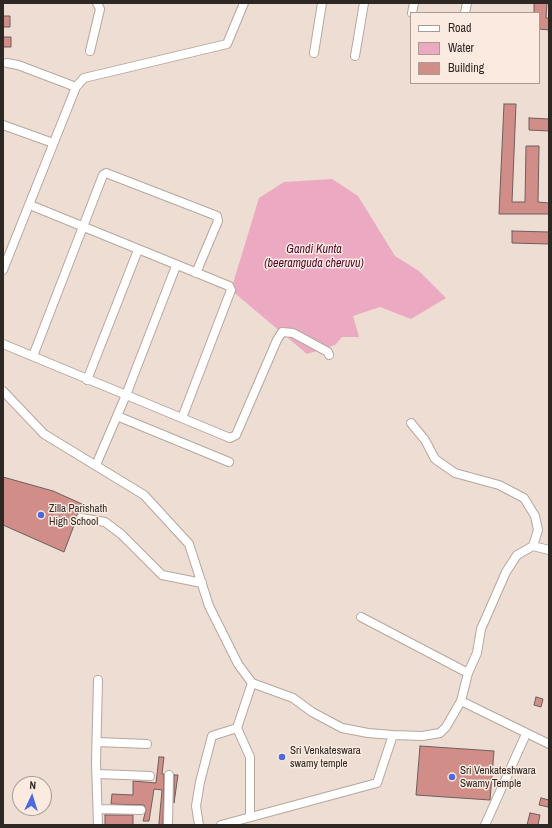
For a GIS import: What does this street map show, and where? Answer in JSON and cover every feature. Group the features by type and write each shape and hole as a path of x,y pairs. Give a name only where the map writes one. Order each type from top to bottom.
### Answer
{"street":[{"path":"90,51 100,9 97,3"},
{"path":"3,268 30,205 76,87 86,77 227,44 244,3"},
{"path":"314,53 322,3"},
{"path":"355,56 364,3"},
{"path":"7,63 18,64 76,87"},
{"path":"3,125 53,143"},
{"path":"33,356 102,174 106,173 217,216 218,221 196,273"},
{"path":"30,205 176,266 229,286 231,290 182,418"},
{"path":"87,380 138,250"},
{"path":"96,465 126,395 176,266"},
{"path":"3,344 230,438 234,438 276,340 282,332 290,331 328,352 329,355"},
{"path":"3,391 44,434 144,495 189,544 209,606 238,664 252,683 293,698 312,712 342,728 368,733 393,735 422,736 440,734 446,727 461,701 468,673 478,653 481,629 506,572 517,555 534,546 549,550"},
{"path":"117,416 229,462"},
{"path":"411,423 425,440 435,459 455,473 499,485 524,498 535,516 538,530 534,546"},
{"path":"81,518 105,522 121,534 162,575 202,583"},
{"path":"361,617 468,673"},
{"path":"98,680 98,825"},
{"path":"250,817 250,757 237,728 252,683"},
{"path":"461,701 491,714 526,734 549,744"},
{"path":"199,825 196,806 200,782 212,736 237,728"},
{"path":"485,825 526,734"},
{"path":"221,825 377,783 393,735"},
{"path":"97,742 147,744"},
{"path":"98,774 150,776"},
{"path":"168,825 169,775"},
{"path":"98,810 140,810"}],"water":[{"name":"Gandi Kunta (beeramguda cheruvu)","path":"332,179 358,196 395,256 419,271 446,298 411,319 380,307 353,316 359,337 342,337 335,345 307,354 231,290 259,198 284,182"}],"building":[{"path":"534,3 547,3 546,18 549,18 549,30 540,29 540,12 534,12"},
{"path":"3,16 10,16 10,27 3,27"},
{"path":"3,37 11,37 11,47 3,47"},
{"path":"504,104 516,104 512,202 525,202 526,146 539,146 538,202 549,203 549,214 499,214"},
{"path":"529,118 549,119 549,131 529,130"},
{"path":"512,231 549,232 549,244 512,243"},
{"name":"Zilla Parishath High School","path":"3,477 53,491 82,504 64,552 3,525"},
{"path":"536,697 543,699 541,707 534,705"},
{"path":"420,746 494,751 490,800 416,795"},
{"path":"159,757 164,757 162,774 164,774 163,825 159,825 162,790 154,789 149,821 143,821 146,810 144,805 111,804 112,794 133,795 133,781 156,783"},
{"path":"174,775 178,775 174,803"},
{"path":"541,798 549,800 548,807 539,805"},
{"path":"530,813 540,815 538,825 527,825"},
{"path":"105,815 133,815 133,825 105,825"}],"place":[{"name":"Zilla Parishath High School","path":"41,515"},
{"name":"Sri Venkateswara swamy temple","path":"282,757"},
{"name":"Sri Venkateshwara Swamy Temple","path":"452,777"}]}
